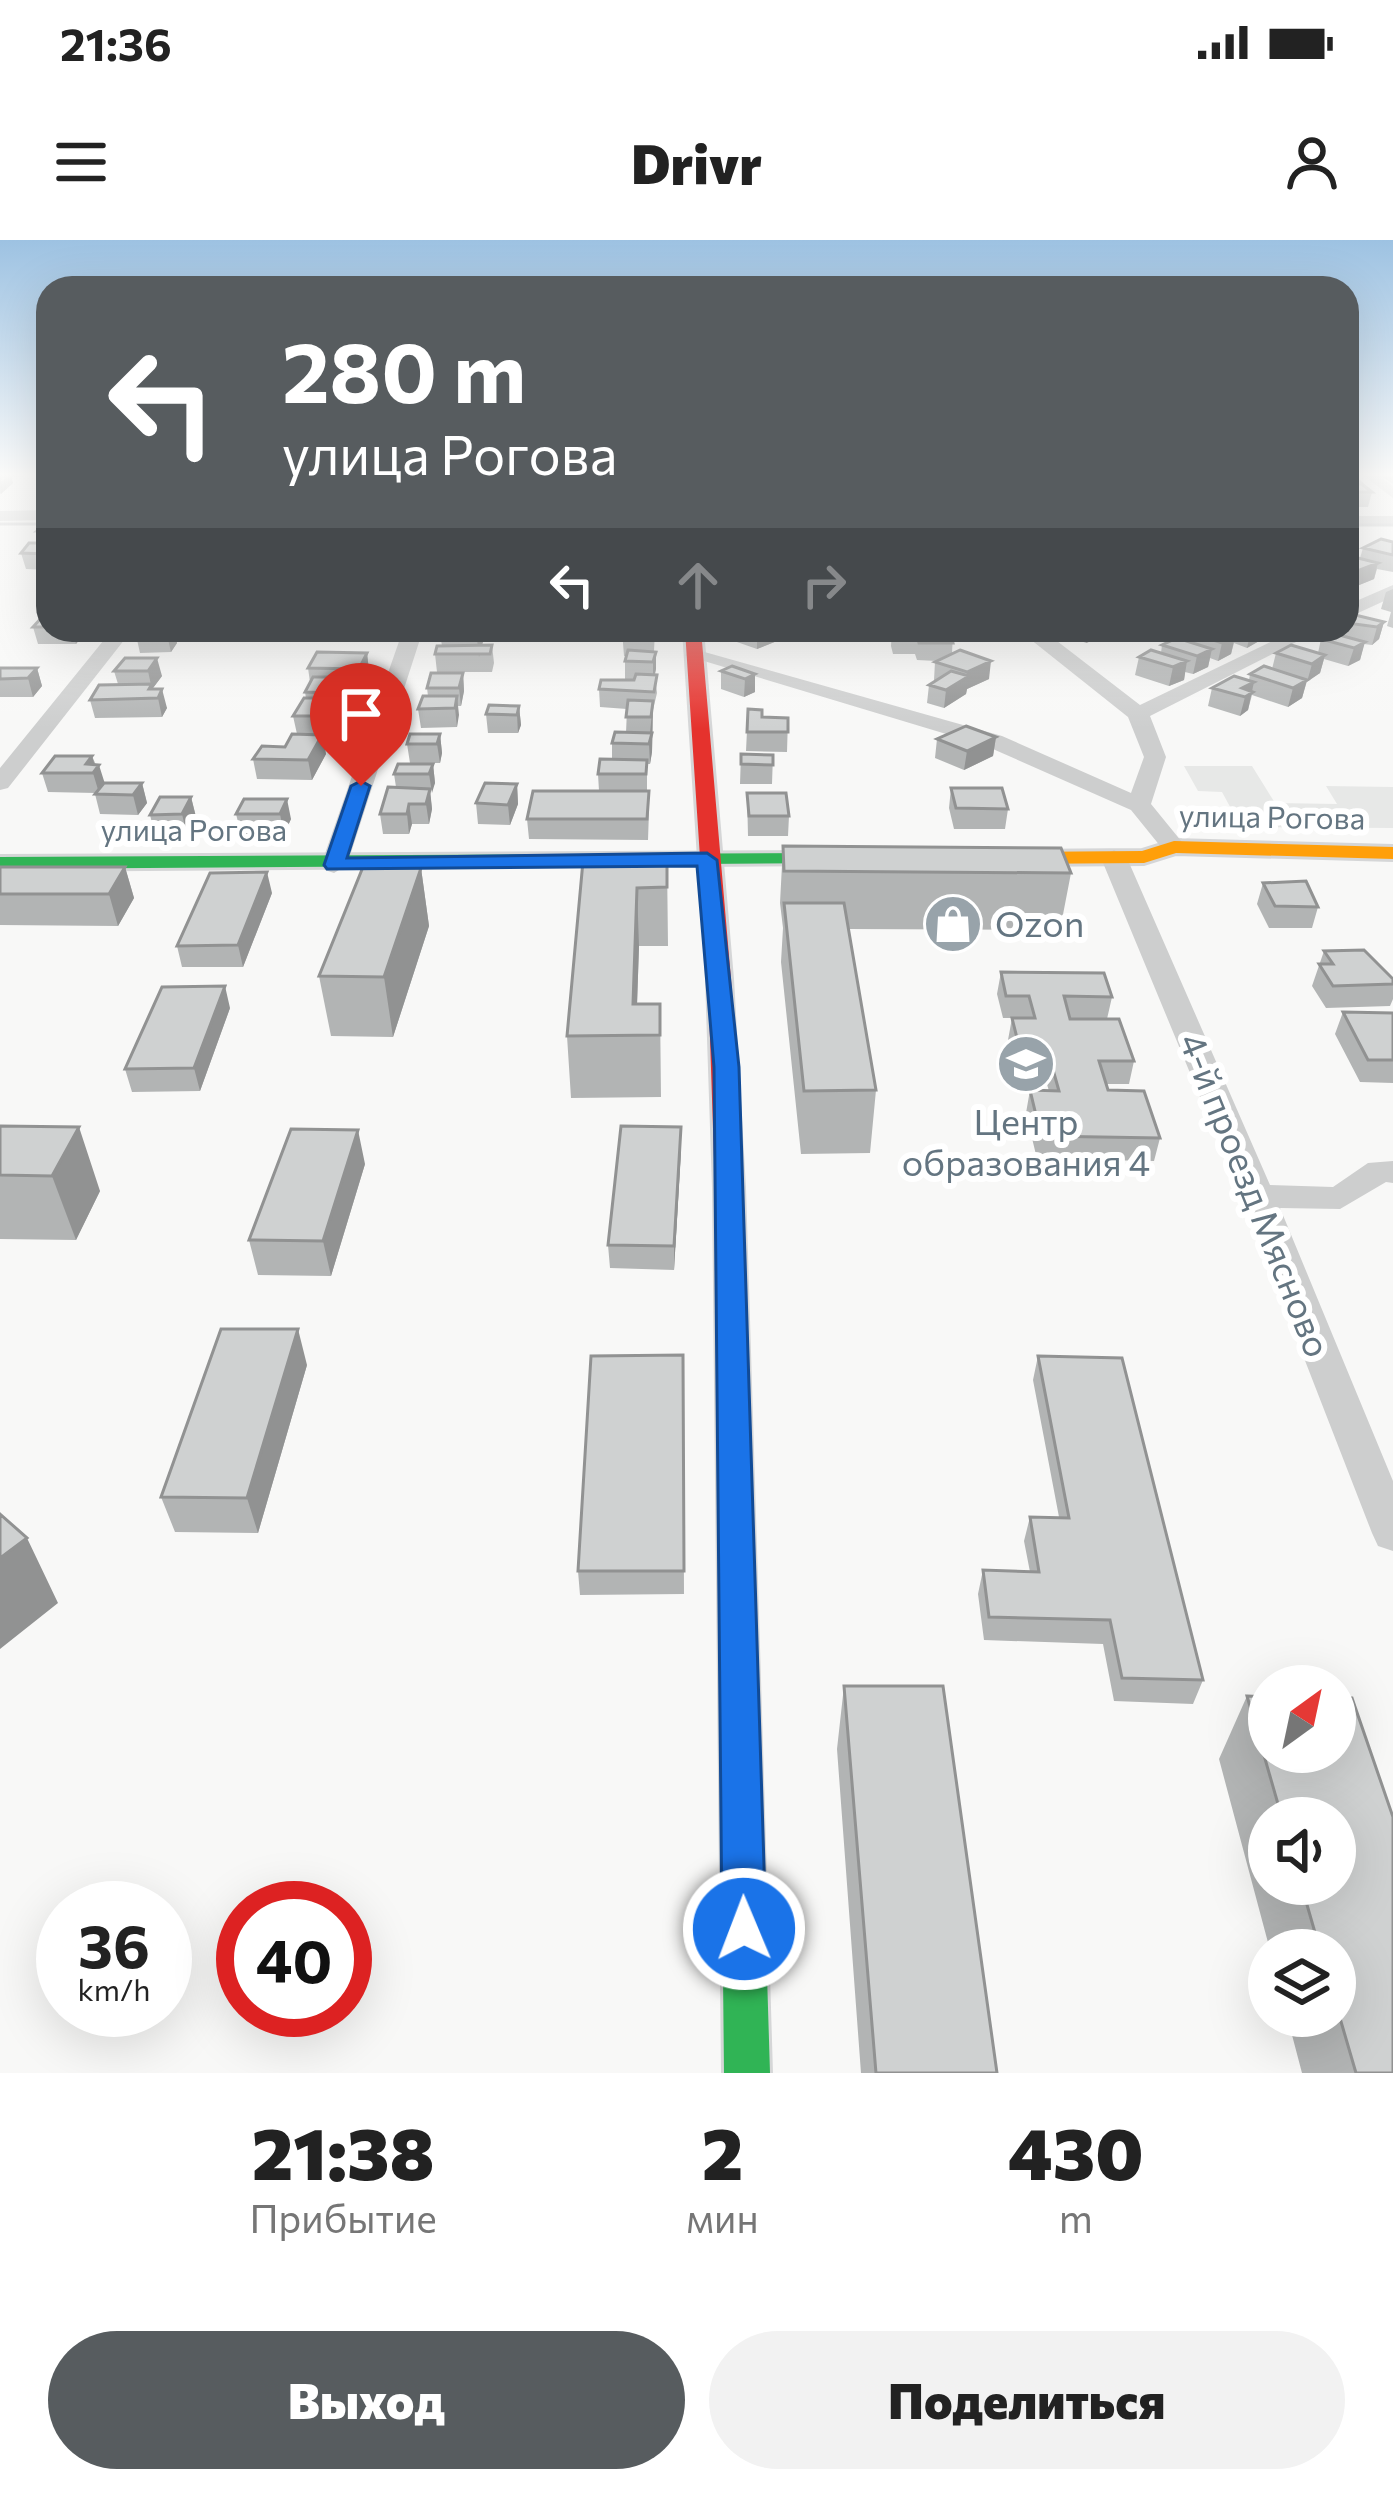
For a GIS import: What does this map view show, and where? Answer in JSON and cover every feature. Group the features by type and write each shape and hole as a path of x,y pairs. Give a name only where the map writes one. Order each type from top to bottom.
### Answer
{"street":[{"path":"1359,606 1393,590"},
{"path":"0,783 112,642"},
{"path":"334,865 409,642"},
{"path":"1048,642 1138,714 1156,757 1139,806"},
{"path":"1138,714 1285,642"},
{"path":"747,2073 727,1067 693,643 994,741 1139,806 1174,847"},
{"name":"улица Рогова","path":"970,858 1144,857 1174,847 1392,853"},
{"name":"4-й проезд Мясново","path":"1114,858 1258,1196 1393,1533"},
{"name":"улица Рогова","path":"0,863 874,859"},
{"path":"1258,1196 1340,1198 1380,1172 1393,1172"}],"shaded area":[{"path":"1184,766 1252,766 1275,803 1337,804 1326,786 1393,787 1393,828 1241,827 1222,792 1198,791"}],"building":[{"path":"1359,559 1378,563 1359,570"},
{"path":"1359,616 1384,622 1377,627 1359,625"},
{"path":"1190,642 1212,649 1197,656 1162,645"},
{"path":"1332,642 1365,642 1354,648"},
{"path":"492,645 490,654 435,654 437,646"},
{"path":"1291,645 1325,655 1312,664 1276,653"},
{"path":"628,650 656,652 653,662 625,661"},
{"path":"960,650 991,661 967,672 935,662"},
{"path":"1151,650 1187,661 1173,667 1139,657"},
{"path":"317,652 367,653 359,669 308,668"},
{"path":"125,658 157,658 148,671 114,671"},
{"path":"732,666 755,674 745,679 721,671"},
{"path":"1264,666 1307,680 1293,688 1250,674"},
{"path":"0,668 37,668 28,678 0,679"},
{"path":"951,671 969,676 946,690 929,685"},
{"path":"431,673 463,673 459,688 427,688"},
{"path":"636,674 657,675 654,692 599,689 601,680 634,680"},
{"path":"1234,676 1254,682 1242,688 1253,692 1245,697 1212,688"},
{"path":"313,677 344,677 337,693 305,692"},
{"path":"152,684 149,689 162,689 158,698 90,700 99,685"},
{"path":"423,696 457,696 455,708 418,709"},
{"path":"304,698 335,698 324,716 293,716"},
{"path":"628,700 653,701 651,717 626,717"},
{"path":"489,705 519,706 517,715 486,714"},
{"path":"748,709 762,710 762,717 788,718 788,732 747,732"},
{"path":"966,726 996,737 967,751 937,739"},
{"path":"615,732 652,733 649,744 612,743"},
{"path":"292,734 322,735 308,760 253,759 262,746 285,747"},
{"path":"410,734 440,734 437,744 407,744"},
{"path":"741,754 773,755 773,765 741,764"},
{"path":"55,756 92,756 86,764 99,765 93,773 42,773"},
{"path":"600,759 647,760 646,774 598,774"},
{"path":"398,764 433,764 429,774 394,774"},
{"path":"104,783 142,783 133,795 95,794"},
{"path":"485,783 517,784 508,805 476,803"},
{"path":"388,787 430,789 426,804 409,804 407,814 380,814"},
{"path":"951,788 1002,788 1008,809 956,808"},
{"path":"533,791 649,791 647,819 527,819"},
{"path":"747,793 786,793 789,816 749,816"},
{"path":"160,797 191,797 182,814 150,815"},
{"path":"244,799 287,799 280,814 236,814"},
{"path":"783,846 1061,848 1071,873 784,871"},
{"path":"583,861 667,861 667,887 637,888 633,1004 660,1004 660,1035 567,1036"},
{"path":"0,867 125,867 109,894 0,894"},
{"path":"363,867 421,868 384,977 319,976"},
{"path":"267,872 238,945 177,946 210,873"},
{"path":"1306,881 1318,907 1275,906 1263,883"},
{"path":"784,903 844,903 876,1090 804,1091"},
{"path":"1364,950 1393,984 1333,986 1319,964 1333,964 1324,951"},
{"path":"1001,972 1104,973 1112,997 1064,996 1070,1019 1119,1019 1134,1061 1099,1061 1108,1090 1144,1091 1160,1138 1041,1136 1030,1090 1059,1091 1050,1059 1022,1058 1012,1018 1035,1018 1029,996 1006,996"},
{"path":"225,986 194,1068 125,1069 162,987"},
{"path":"1343,1012 1393,1013 1393,1060 1368,1060"},
{"path":"0,1126 79,1127 52,1176 0,1175"},
{"path":"621,1126 681,1127 674,1246 608,1245"},
{"path":"291,1129 358,1130 323,1241 249,1240"},
{"path":"221,1329 298,1329 247,1498 161,1497"},
{"path":"683,1355 684,1571 578,1571 591,1356"},
{"path":"1038,1356 1122,1358 1203,1680 1122,1678 1110,1620 989,1617 983,1570 1039,1572 1030,1517 1069,1518"},
{"path":"0,1514 27,1538 0,1558"},
{"path":"844,1686 943,1686 997,2073 876,2073"},
{"path":"1356,1710 1393,1817 1393,2073 1356,2073 1346,2037 1356,2037 1356,1929 1314,1929 1307,1905 1356,1905 1356,1797 1276,1797 1269,1773 1356,1773"}],"traffic: fast":[{"path":"0,863 840,859"},
{"path":"729,1188 747,2073"}],"traffic: slow":[{"path":"1008,858 1144,857 1174,847 1393,853"}],"traffic: jam":[{"path":"694,642 729,1188"}],"place":[{"name":"Ozon","path":"953,924"},
{"name":"Центр образования 4","path":"1026,1064"}],"route":[{"path":"361,786 334,865 707,860 727,1067 744,1929"}]}
